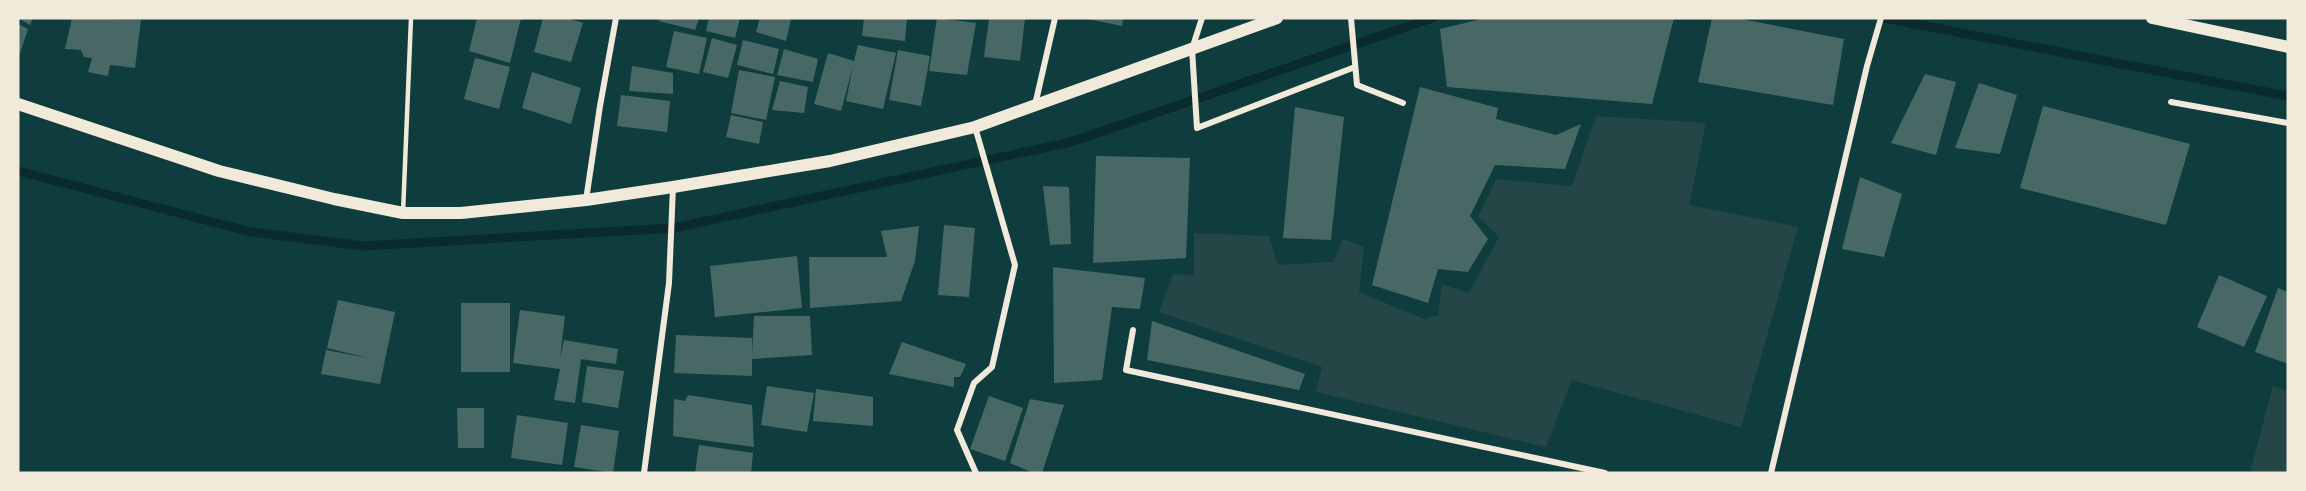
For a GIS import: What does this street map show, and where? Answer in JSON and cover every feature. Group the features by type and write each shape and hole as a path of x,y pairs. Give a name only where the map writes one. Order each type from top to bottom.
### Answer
{"main road":[{"path":"18,104 219,171 403,213 461,213 586,200 673,187 830,160 975,127 1277,18"},
{"path":"2152,18 2288,47"}],"street":[{"path":"586,200 616,18"},
{"path":"1035,106 1055,18"},
{"path":"1202,18 1192,50 1197,128 1355,63"},
{"path":"1351,18 1357,85 1403,103"},
{"path":"1771,473 1867,66 1881,18"},
{"path":"2171,102 2288,123"},
{"path":"975,127 1015,265 992,367 974,383 957,430 976,473"},
{"path":"644,473 669,283 674,208 673,187"},
{"path":"1133,330 1126,370 1605,473"}],"lane":[{"path":"403,213 411,18"}],"shaded area":[{"path":"1596,116 1706,123 1689,205 1798,227 1741,427 1572,380 1546,447 1316,392 1322,367 1159,312 1173,274 1194,275 1194,233 1269,236 1278,265 1334,262 1343,239 1364,247 1359,292 1424,319 1438,315 1442,284 1469,293 1499,237 1478,217 1496,179 1572,186"},
{"path":"2273,385 2288,392 2288,473 2250,473"}],"building":[{"path":"18,18 33,18 30,25"},
{"path":"72,18 141,20 135,68 110,65 108,76 88,72 92,58 84,57 81,50 65,49"},
{"path":"477,18 521,18 510,63 469,51"},
{"path":"543,18 566,18 583,23 571,62 534,52"},
{"path":"660,18 699,18 695,30 659,21"},
{"path":"709,18 740,18 735,38 706,31"},
{"path":"760,18 791,19 786,41 756,32"},
{"path":"864,18 907,18 905,41 862,36"},
{"path":"937,18 976,23 967,75 929,71"},
{"path":"989,18 1025,18 1020,61 984,57"},
{"path":"1083,18 1123,18 1122,26"},
{"path":"1486,18 1674,18 1652,104 1447,87 1440,29"},
{"path":"1712,18 1736,18 1844,39 1833,105 1698,82"},
{"path":"18,24 28,29 18,59"},
{"path":"674,31 707,38 699,74 666,67"},
{"path":"712,38 737,45 728,78 703,72"},
{"path":"743,40 779,49 773,74 737,65"},
{"path":"858,45 896,53 883,109 846,101 853,66 841,111 814,104 828,53 854,61"},
{"path":"784,49 818,59 813,82 777,75"},
{"path":"898,50 930,56 921,106 889,100"},
{"path":"475,58 510,67 499,109 464,99"},
{"path":"632,66 673,73 673,94 629,91"},
{"path":"739,70 775,77 766,120 731,113"},
{"path":"532,72 581,88 571,124 522,108"},
{"path":"1925,74 1956,82 1936,155 1891,143"},
{"path":"780,81 808,87 804,113 772,110"},
{"path":"1979,83 2017,95 2000,154 1955,148"},
{"path":"1420,87 1498,108 1496,119 1556,135 1581,124 1565,169 1495,165 1470,216 1488,239 1468,272 1438,269 1428,303 1372,285"},
{"path":"621,95 670,101 667,132 617,126"},
{"path":"2043,106 2190,144 2166,225 2020,188"},
{"path":"1295,107 1344,117 1331,240 1283,238"},
{"path":"731,115 763,122 759,144 726,137"},
{"path":"1096,156 1190,158 1186,258 1093,263"},
{"path":"1860,177 1902,194 1884,257 1842,249"},
{"path":"1043,186 1069,187 1071,244 1050,245"},
{"path":"944,225 975,228 969,297 938,295"},
{"path":"919,226 915,261 901,301 810,308 809,257 887,257 881,231"},
{"path":"797,256 802,308 715,317 710,266"},
{"path":"1053,267 1145,278 1140,309 1112,307 1102,380 1054,383"},
{"path":"2219,275 2267,296 2244,347 2197,327"},
{"path":"2278,288 2288,292 2288,364 2255,352"},
{"path":"338,300 395,312 380,384 321,374 326,350 368,358 327,348"},
{"path":"461,303 510,303 510,372 461,372"},
{"path":"520,310 565,316 560,358 564,340 618,349 616,364 581,359 575,403 554,400 560,369 513,363"},
{"path":"754,316 810,316 812,355 752,359 752,376 674,373 676,335 752,338 752,355"},
{"path":"1152,321 1305,374 1299,390 1147,360"},
{"path":"902,342 966,364 960,377 954,377 954,387 889,374"},
{"path":"587,366 624,371 618,408 582,402"},
{"path":"767,386 814,393 807,432 761,425"},
{"path":"816,389 873,397 873,426 813,421"},
{"path":"688,395 752,405 754,447 673,436 674,399 685,401"},
{"path":"989,396 1023,408 1005,461 970,449"},
{"path":"1030,399 1064,405 1042,473 1033,473 1010,463"},
{"path":"457,408 484,408 484,448 458,448"},
{"path":"517,415 568,423 562,465 511,458"},
{"path":"581,425 619,431 613,473 574,467"},
{"path":"699,445 753,453 751,473 695,473"}],"waterway":[{"path":"18,171 251,232 363,246 674,228 1071,142 1432,18"},
{"path":"1884,18 2288,96"}]}
